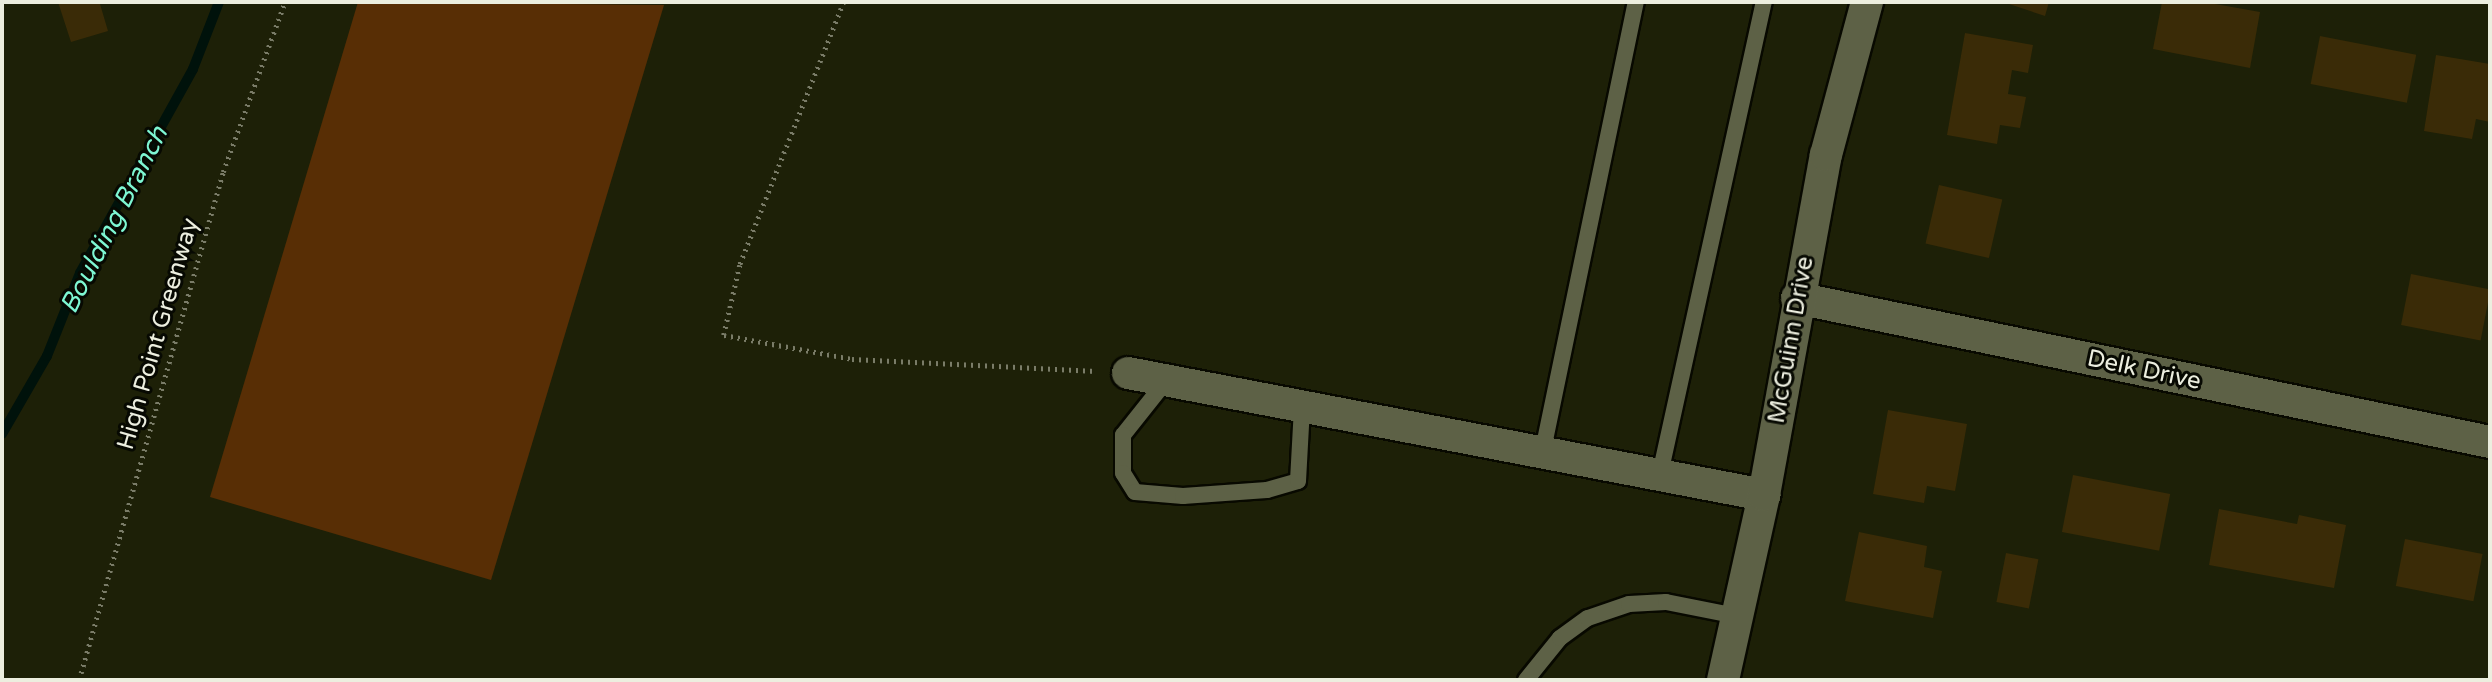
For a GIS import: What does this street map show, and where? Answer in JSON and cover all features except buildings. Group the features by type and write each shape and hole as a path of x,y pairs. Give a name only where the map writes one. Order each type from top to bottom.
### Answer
{"street":[{"name":"McGuinn Drive","path":"1723,680 1764,495 1797,298 1826,155 1867,2"},
{"name":"Delk Drive","path":"1797,298 2490,442"},
{"path":"1128,373 1543,450 1764,495"}],"lane":[{"path":"1543,450 1636,2"},
{"path":"1660,474 1764,2"},
{"path":"1166,380 1123,435 1123,472 1135,492 1183,496 1267,490 1298,481 1302,406"},
{"path":"1526,680 1560,638 1588,618 1629,604 1666,602 1737,616"}],"path":[{"name":"High Point Greenway","path":"79,680 223,172 285,2"},
{"path":"844,2 740,265 724,335 864,360 1128,373"}],"shaded area":[{"path":"358,2 664,5 491,580 210,497"}],"waterway":[{"name":"Boulding Branch","path":"2,434 47,356 80,273 193,69 219,2"}]}
